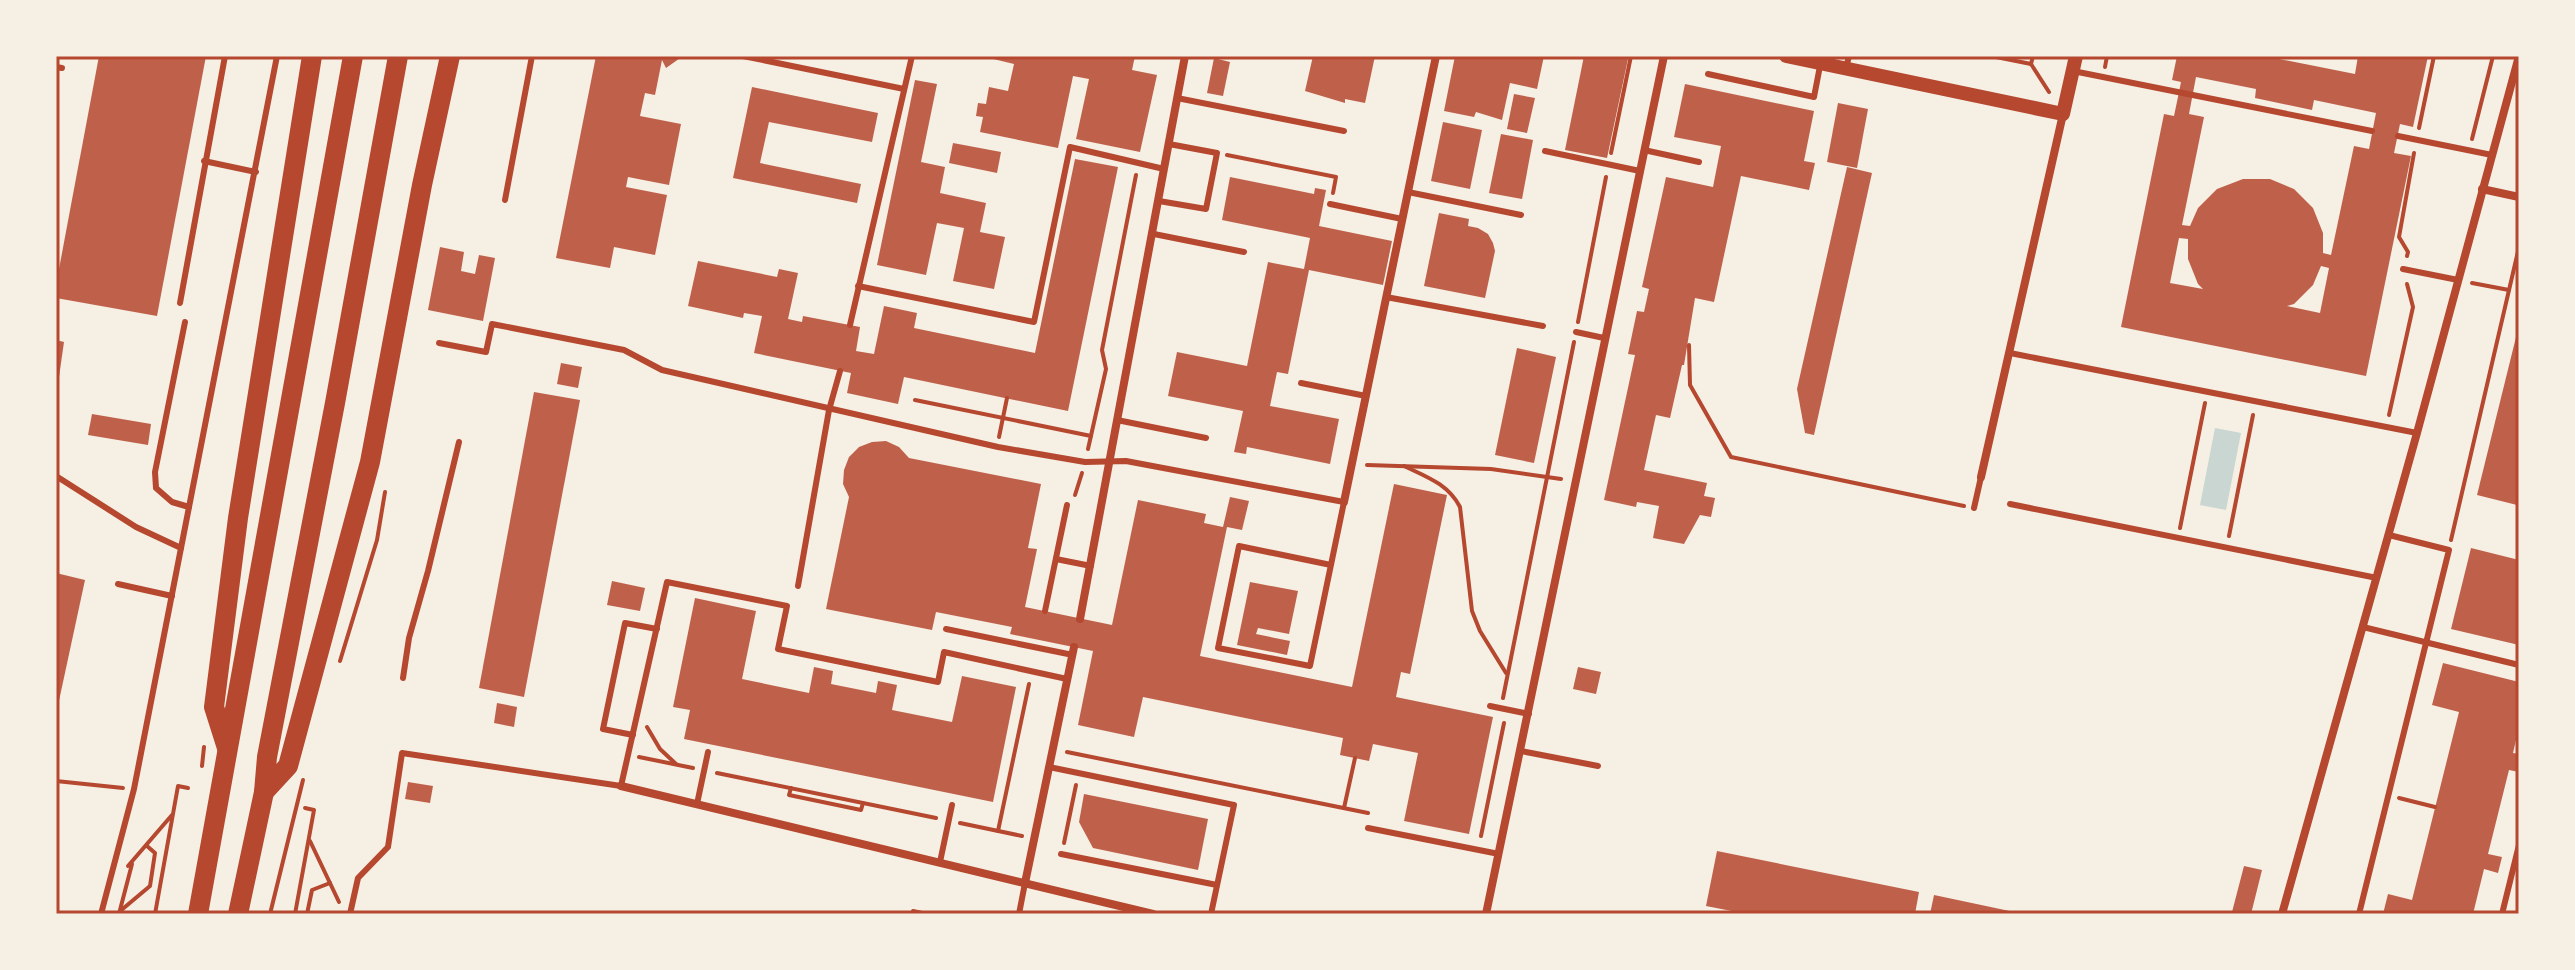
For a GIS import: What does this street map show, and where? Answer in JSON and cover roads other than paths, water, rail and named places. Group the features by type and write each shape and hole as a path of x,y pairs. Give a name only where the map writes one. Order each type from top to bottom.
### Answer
{"main road":[{"path":"229,752 214,707 238,518 312,56"},
{"path":"198,914 353,56"},
{"path":"238,914 264,792 269,742 398,56"},
{"path":"264,792 288,766 370,462 422,185 450,56"}],"street":[{"path":"1080,619 1185,56"},
{"path":"1344,502 1436,56"},
{"path":"1486,914 1664,56"},
{"path":"1786,56 1821,63 1848,62 2063,114"},
{"path":"2282,914 2519,56"},
{"path":"1981,477 2074,63"},
{"path":"2482,189 2519,197"},
{"path":"1025,883 1073,651"},
{"path":"621,786 1153,914"}],"lane":[{"path":"180,303 225,56"},
{"path":"101,914 134,789 277,56"},
{"path":"505,200 532,56"},
{"path":"743,56 904,89"},
{"path":"850,325 912,56"},
{"path":"1708,74 1814,97 1821,63"},
{"path":"2074,63 2372,131"},
{"path":"1177,98 1344,131"},
{"path":"2398,136 2492,155"},
{"path":"1159,201 1206,209 1217,153 1169,144"},
{"path":"858,286 1034,322 1070,147 1164,169"},
{"path":"1644,150 1699,162"},
{"path":"1545,151 1640,171"},
{"path":"204,161 256,172"},
{"path":"1408,192 1521,215"},
{"path":"1330,204 1402,219"},
{"path":"1154,234 1244,252"},
{"path":"2403,269 2458,280"},
{"path":"1386,297 1543,326"},
{"path":"185,322 155,472 156,488 172,502 189,507"},
{"path":"439,343 486,352 492,324 624,350 662,370 998,447 1085,462 1126,461 1344,502 1331,565 1310,666 1218,648 1239,546 1331,565"},
{"path":"1576,332 1604,338"},
{"path":"2010,353 2417,433"},
{"path":"798,586 829,410 840,371"},
{"path":"1301,383 1366,396"},
{"path":"1117,420 1206,438"},
{"path":"403,678 409,638 459,442"},
{"path":"56,476 136,527 181,548"},
{"path":"1974,508 1981,477"},
{"path":"2010,504 2377,578"},
{"path":"1045,611 1067,505"},
{"path":"2359,914 2449,550 2389,535"},
{"path":"1056,559 1091,566"},
{"path":"350,914 358,878 388,847 402,753 621,786 667,582 787,606 778,649 938,682 944,652 1067,679"},
{"path":"118,584 172,596"},
{"path":"633,735 603,729 625,623 657,629"},
{"path":"2363,627 2519,665"},
{"path":"946,629 1073,651"},
{"path":"1490,706 1529,714"},
{"path":"1521,751 1598,766"},
{"path":"697,804 708,752"},
{"path":"1049,767 1234,805 1211,914"},
{"path":"940,862 952,805"},
{"path":"1368,828 1499,854"},
{"path":"2502,914 2519,845"},
{"path":"1061,854 1217,885"},
{"path":"1019,914 1025,883"}]}
